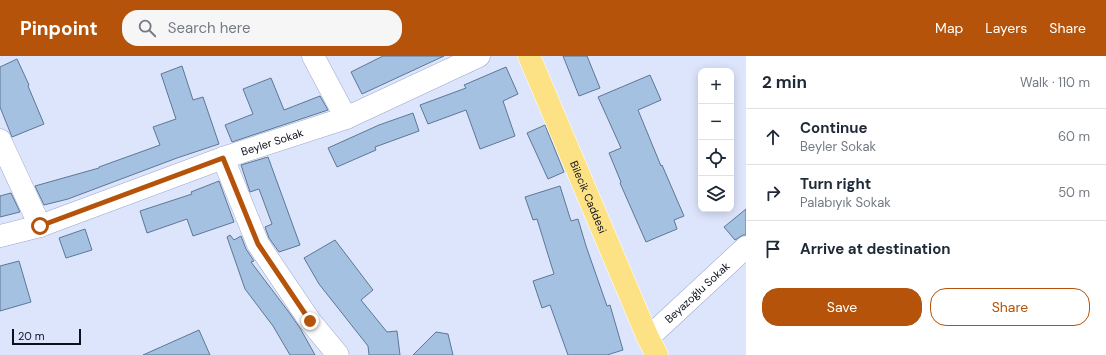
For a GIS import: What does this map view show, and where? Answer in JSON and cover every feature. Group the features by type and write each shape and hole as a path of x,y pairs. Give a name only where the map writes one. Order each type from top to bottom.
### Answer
{"main road":[{"name":"Bilecik Caddesi","path":"529,56 651,349"}],"street":[{"path":"313,56 346,118"},
{"name":"Beyler Sokak","path":"0,236 40,226 223,158 346,118 478,56"},
{"path":"0,140 40,226"},
{"path":"223,158 258,244 310,321 338,355"},
{"name":"Beyazoğlu Sokak","path":"651,349 746,247"}],"building":[{"path":"383,56 444,56 362,94 351,72"},
{"path":"563,56 587,56 600,88 579,96"},
{"path":"17,59 44,124 12,137 0,107 0,67"},
{"path":"182,66 193,100 203,97 219,144 177,158 68,199 44,205 35,186 99,168 160,145 153,127 176,119 161,74"},
{"path":"506,67 518,94 503,101 515,136 480,149 466,110 428,124 420,105 466,88 464,85"},
{"path":"650,75 661,100 638,110 684,216 674,220 677,229 646,242 620,183 621,182 609,153 621,148 598,97"},
{"path":"271,78 284,110 320,96 328,110 232,142 225,125 253,114 243,89"},
{"path":"413,113 419,131 375,147 376,150 337,167 328,148 379,125"},
{"path":"545,125 564,172 548,179 527,133"},
{"path":"268,157 300,245 279,252 269,238 265,227 272,224 259,189 250,192 241,165"},
{"path":"219,181 234,222 193,236 187,219 147,233 140,211 192,194 191,192"},
{"path":"560,186 571,221 578,219 607,306 610,305 623,350 607,355 568,355 550,305 542,308 533,281 554,274 537,219 533,220 525,197"},
{"path":"11,193 20,212 0,217 0,196"},
{"path":"746,209 746,235 743,235 735,240 724,227"},
{"path":"85,229 92,250 66,258 59,238"},
{"path":"230,235 234,240 241,236 246,249 254,261 251,262 300,328 315,355 290,355 273,326 245,289 227,237"},
{"path":"335,240 373,290 361,300 387,332 397,331 400,355 369,355 368,346 319,284 304,258"},
{"path":"19,261 31,302 0,311 0,266"},
{"path":"199,330 210,355 143,355"},
{"path":"436,332 448,334 453,355 413,355"}],"route":[{"path":"40,226 223,158 258,244 310,321"}]}
